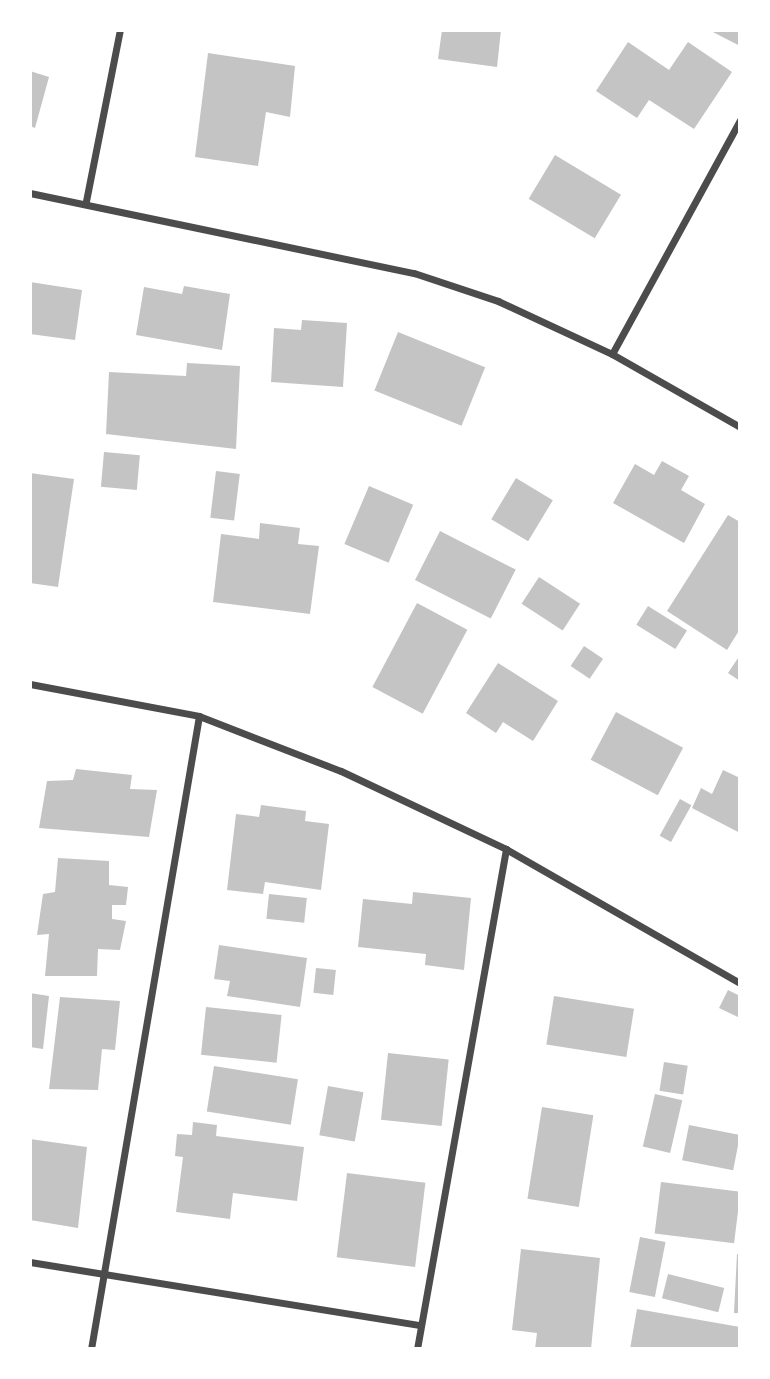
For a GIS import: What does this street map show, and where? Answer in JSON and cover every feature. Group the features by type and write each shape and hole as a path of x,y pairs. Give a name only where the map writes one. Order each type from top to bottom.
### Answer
{"street":[{"path":"86,201 120,30"},
{"path":"612,354 740,120"},
{"path":"30,193 86,201 414,273 498,301 612,354 740,427"},
{"path":"30,684 199,716 341,771 506,849 740,983"},
{"path":"91,1349 199,716"},
{"path":"417,1349 506,849"},
{"path":"30,1262 420,1325"}],"building":[{"path":"442,30 501,30 497,67 438,59"},
{"path":"709,30 740,30 740,46"},
{"path":"628,42 669,70 688,42 732,72 694,129 649,100 637,118 596,91"},
{"path":"208,53 295,66 290,117 266,112 258,166 195,157"},
{"path":"30,71 49,77 35,128 30,126"},
{"path":"555,155 621,195 595,238 529,199"},
{"path":"30,282 82,290 75,340 30,334"},
{"path":"184,286 230,294 222,350 136,335 144,287 182,294"},
{"path":"302,320 347,323 343,387 271,382 274,328 301,330"},
{"path":"398,332 485,367 462,426 374,390"},
{"path":"187,363 240,366 236,449 106,434 109,372 186,376"},
{"path":"104,452 140,455 137,490 101,487"},
{"path":"662,461 689,476 681,490 705,504 684,543 613,503 635,464 654,475"},
{"path":"216,471 240,474 234,521 210,518"},
{"path":"30,473 74,479 58,587 30,583"},
{"path":"516,478 553,500 528,541 491,519"},
{"path":"369,486 413,505 389,563 344,544"},
{"path":"728,515 740,522 740,629 727,650 667,611"},
{"path":"260,523 300,528 298,544 319,546 310,614 213,602 221,534 259,539"},
{"path":"440,531 516,570 491,619 415,580"},
{"path":"539,577 580,604 563,631 522,604"},
{"path":"417,603 467,630 423,714 372,687"},
{"path":"648,606 687,630 675,649 636,625"},
{"path":"584,646 603,659 590,679 571,666"},
{"path":"740,655 740,681 728,673"},
{"path":"498,663 558,701 533,741 503,722 496,733 466,713"},
{"path":"616,712 683,748 658,795 591,760"},
{"path":"76,769 132,775 130,789 157,790 149,837 39,828 47,781 73,780"},
{"path":"723,770 740,778 740,833 692,808 701,788 712,794"},
{"path":"680,799 691,805 671,842 660,836"},
{"path":"261,805 306,811 305,821 329,824 321,890 265,882 263,894 227,890 236,814 259,817"},
{"path":"58,858 109,861 109,885 128,887 126,905 112,905 112,919 126,921 120,950 98,949 97,976 45,976 49,934 37,935 43,894 55,892"},
{"path":"413,892 471,898 464,970 425,965 426,954 358,947 363,899 412,904"},
{"path":"269,894 307,898 304,923 266,919"},
{"path":"219,945 307,958 300,1007 227,996 230,981 214,979"},
{"path":"316,968 336,970 333,995 313,993"},
{"path":"728,990 740,996 740,1018 719,1008"},
{"path":"30,993 49,996 43,1049 30,1047"},
{"path":"554,996 634,1009 626,1057 546,1044"},
{"path":"60,997 120,1001 115,1050 102,1049 98,1090 49,1089"},
{"path":"206,1007 282,1015 277,1063 201,1055"},
{"path":"388,1053 449,1059 442,1126 381,1120"},
{"path":"664,1062 688,1066 683,1094 659,1091"},
{"path":"214,1066 298,1079 291,1125 207,1111"},
{"path":"328,1086 363,1092 355,1141 319,1135"},
{"path":"655,1094 682,1100 670,1153 643,1147"},
{"path":"542,1107 593,1115 579,1207 527,1199"},
{"path":"193,1122 217,1125 216,1136 304,1147 297,1201 233,1193 230,1219 176,1212 183,1157 175,1156 177,1134 192,1135"},
{"path":"689,1125 740,1135 733,1170 682,1160"},
{"path":"30,1139 87,1147 78,1228 30,1220"},
{"path":"347,1173 425,1183 415,1267 337,1257"},
{"path":"661,1182 740,1192 734,1243 655,1234"},
{"path":"640,1237 666,1242 655,1297 629,1292"},
{"path":"521,1249 600,1258 591,1349 535,1349 537,1333 512,1330"},
{"path":"737,1254 740,1255 740,1313 734,1313"},
{"path":"668,1274 724,1288 718,1312 662,1298"},
{"path":"637,1309 740,1327 740,1349 630,1349"}]}
